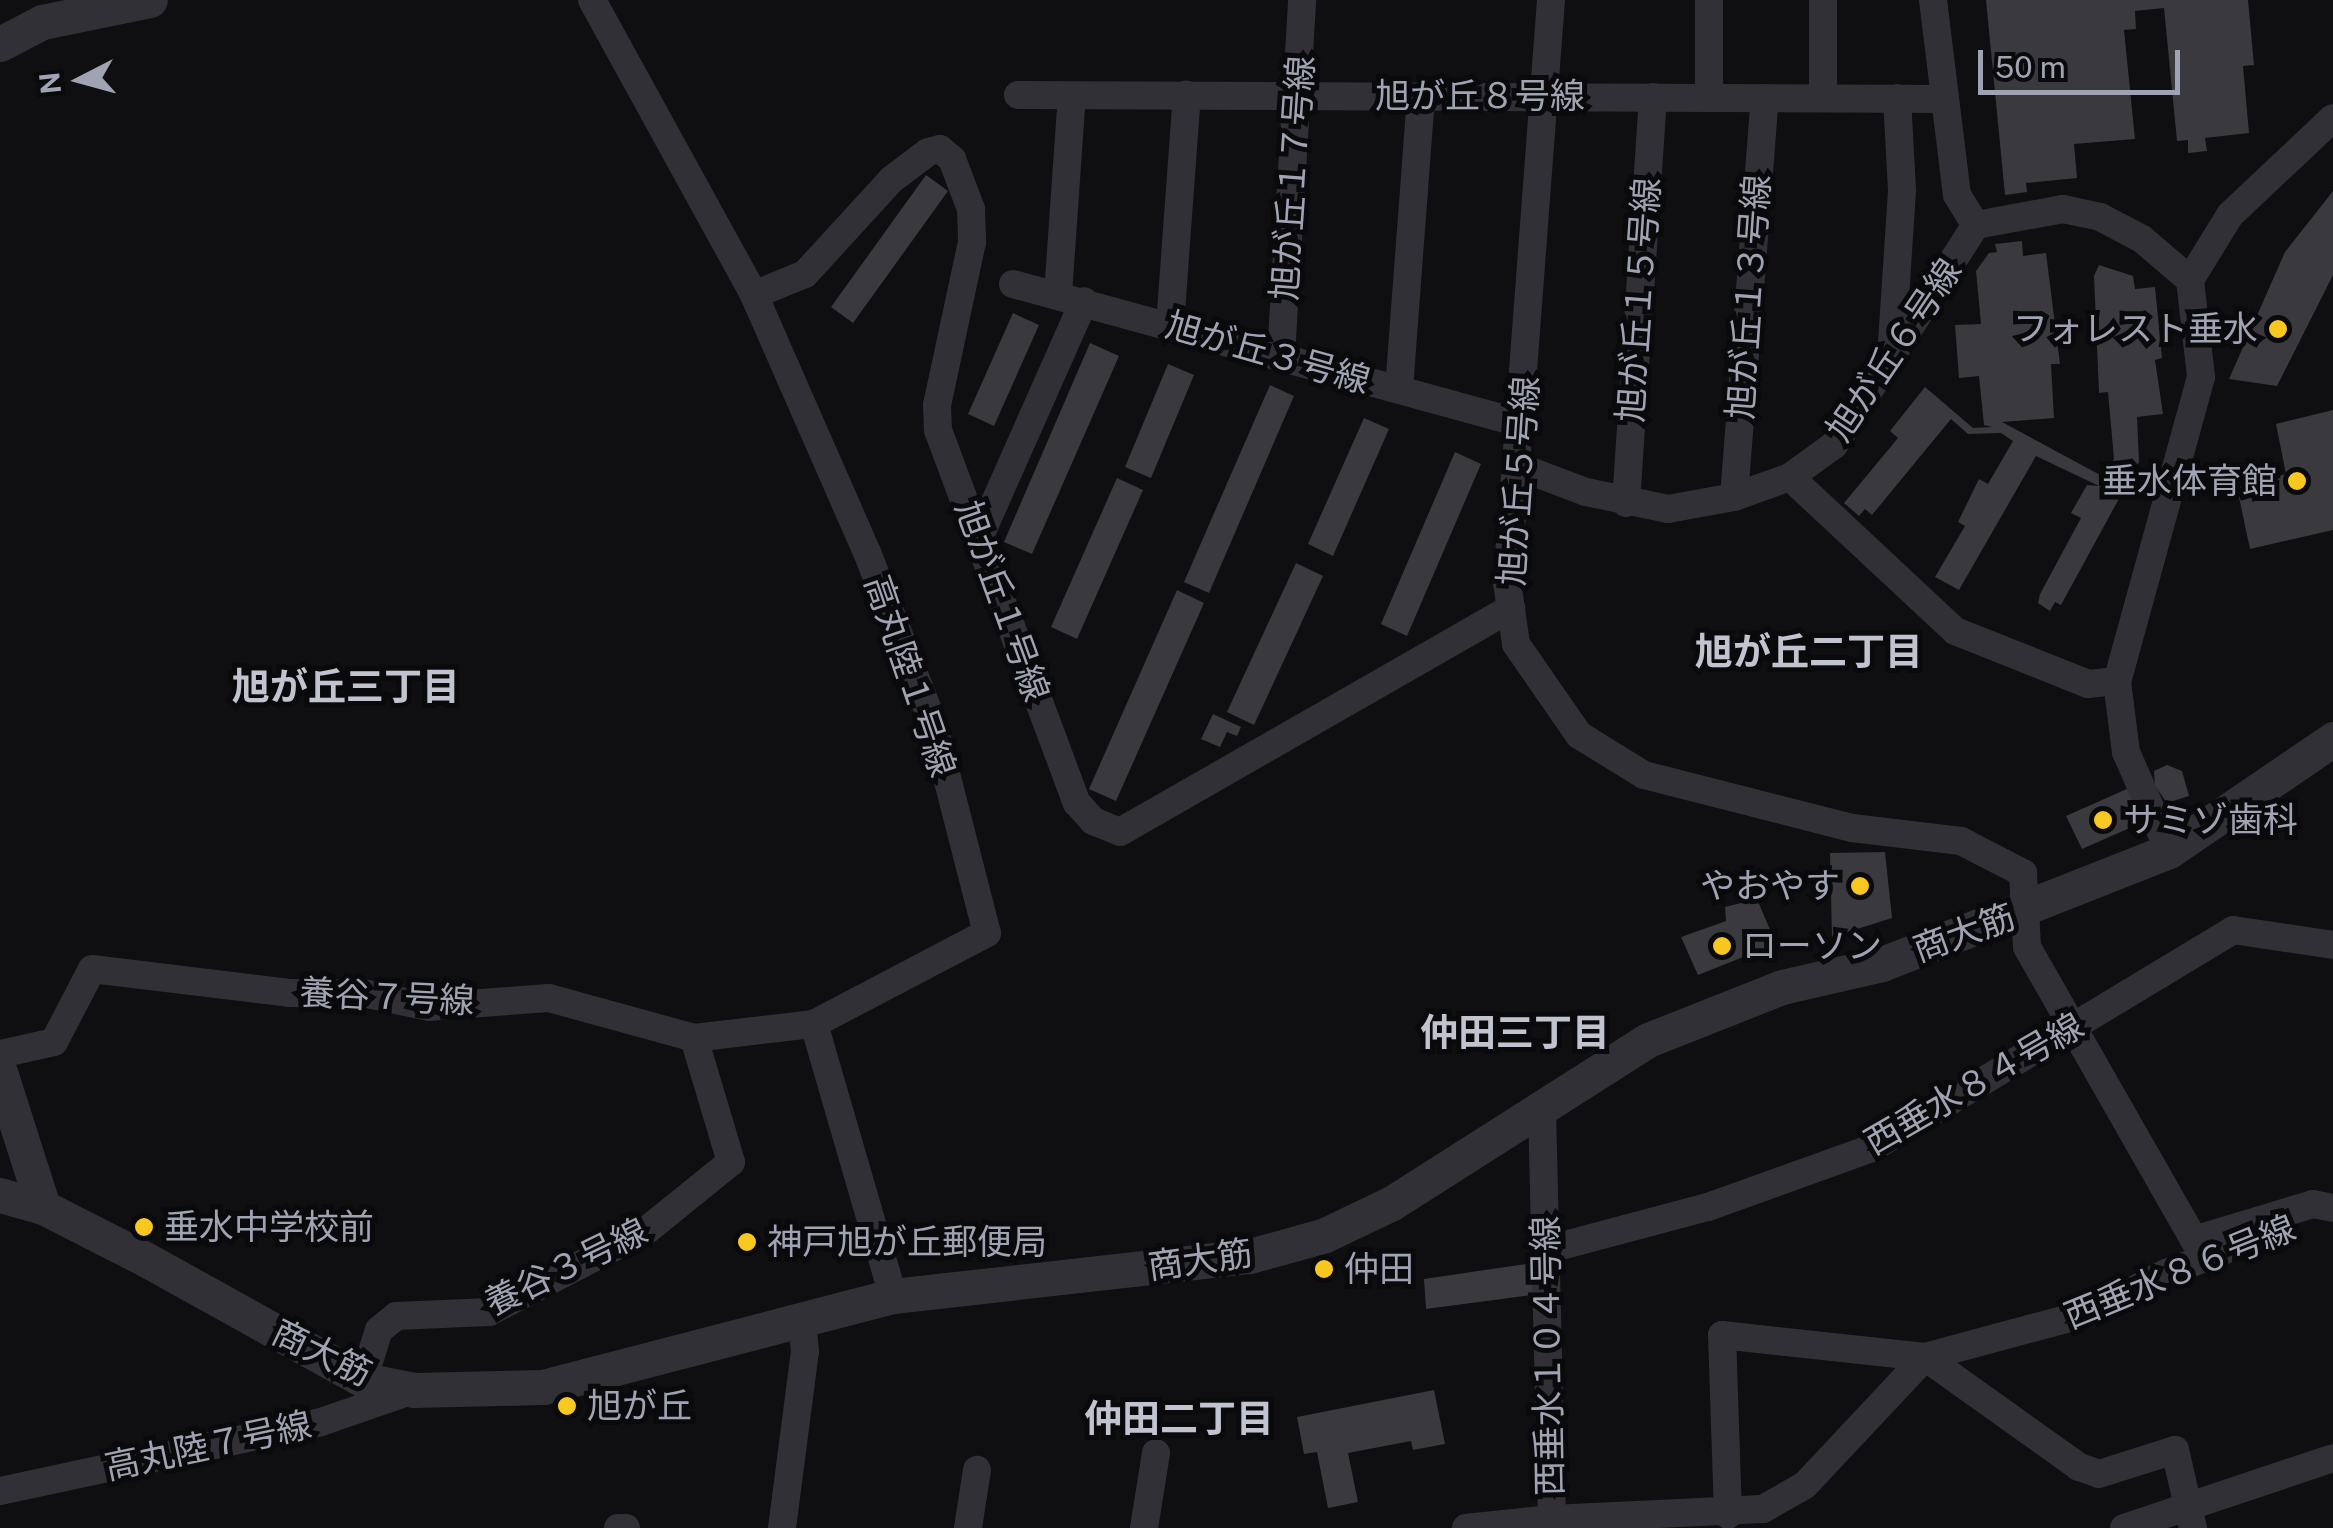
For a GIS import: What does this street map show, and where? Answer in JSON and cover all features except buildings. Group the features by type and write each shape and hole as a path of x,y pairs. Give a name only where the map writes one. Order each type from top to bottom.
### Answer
{"street":[{"path":"0,44 42,22 150,0"},
{"name":"高丸陸１号線","path":"592,0 754,295 867,552 933,723 987,934 814,1024"},
{"name":"旭が丘１７号線","path":"1281,356 1300,95 1302,0"},
{"name":"旭が丘５号線","path":"1551,0 1548,96 1517,466 1511,608 1516,644 1579,735 1644,775 1834,824 1961,842 2023,872 2026,910"},
{"path":"1708,97 1709,0"},
{"path":"1822,0 1823,98"},
{"path":"1933,0 1942,99 1958,196 1976,225 2063,209 2100,217 2142,240 2190,280"},
{"name":"旭が丘８号線","path":"1018,95 1942,99"},
{"path":"979,538 1071,298 1072,95"},
{"path":"1170,325 1187,95"},
{"path":"1399,389 1421,96"},
{"name":"旭が丘１５号線","path":"1626,503 1652,96"},
{"name":"旭が丘１３号線","path":"1734,497 1764,98"},
{"path":"1890,362 1902,190 1897,98"},
{"path":"2170,851 2126,752 2117,681 2201,377 2190,280 2230,215 2333,118"},
{"name":"旭が丘１号線","path":"754,295 805,274 919,158 940,149 952,159 971,209 972,242 937,405 938,430 1077,803 1093,821 1120,832 1511,608"},
{"name":"旭が丘６号線","path":"1517,466 1626,503 1668,509 1734,497 1790,477 1834,445 1976,225"},
{"name":"旭が丘３号線","path":"1013,284 1523,424"},
{"path":"1790,477 1956,631 2088,684 2117,681"},
{"name":"商大筋","path":"0,1195 43,1208 363,1380 414,1390 543,1387 893,1296 1250,1256 1325,1235 1392,1202 1648,1040 1782,987 1882,964 2170,851 2333,739"},
{"path":"2026,910 2027,947 2194,1240 2314,1204 2333,1210"},
{"name":"西垂水８４号線","path":"1546,1250 1708,1207 1872,1148 2233,930 2333,945"},
{"name":"養谷７号線","path":"0,1054 54,1042 92,969 290,993 363,993 429,1007 549,998 694,1038 814,1024"},
{"path":"814,1024 893,1296"},
{"name":"養谷３号線","path":"363,1380 378,1330 396,1316 489,1312 647,1230 731,1162 694,1038"},
{"path":"0,1072 43,1208"},
{"name":"西垂水１０４号線","path":"1466,1528 1552,1518 1542,1108"},
{"name":"西垂水８６号線","path":"1925,1357 2092,1312 2166,1273 2333,1210"},
{"path":"782,1528 805,1351 802,1320"},
{"path":"1728,1516 1722,1335 1925,1357 2079,1467 2099,1474 2176,1450 2192,1517"},
{"path":"1552,1518 1728,1516 1763,1509 1805,1484 1925,1357"},
{"name":"高丸陸７号線","path":"0,1491 320,1422 414,1390"},
{"path":"1144,1528 1156,1453"},
{"path":"2124,1528 2192,1517 2333,1458"},
{"path":"968,1528 977,1470"},
{"path":"618,1528 626,1528"}],"place":[{"name":"フォレスト垂水","path":"2278,329"},
{"name":"垂水体育館","path":"2297,481"},
{"name":"サミゾ歯科","path":"2103,820"},
{"name":"やおやす","path":"1860,886"},
{"name":"ローソン","path":"1722,946"},
{"name":"垂水中学校前","path":"144,1227"},
{"name":"神戸旭が丘郵便局","path":"747,1242"},
{"name":"仲田","path":"1324,1269"},
{"name":"旭が丘","path":"567,1406"}],"district":[{"name":"旭が丘二丁目","path":"1809,652"},
{"name":"旭が丘三丁目","path":"346,687"},
{"name":"仲田三丁目","path":"1515,1033"},
{"name":"仲田二丁目","path":"1179,1419"}]}
